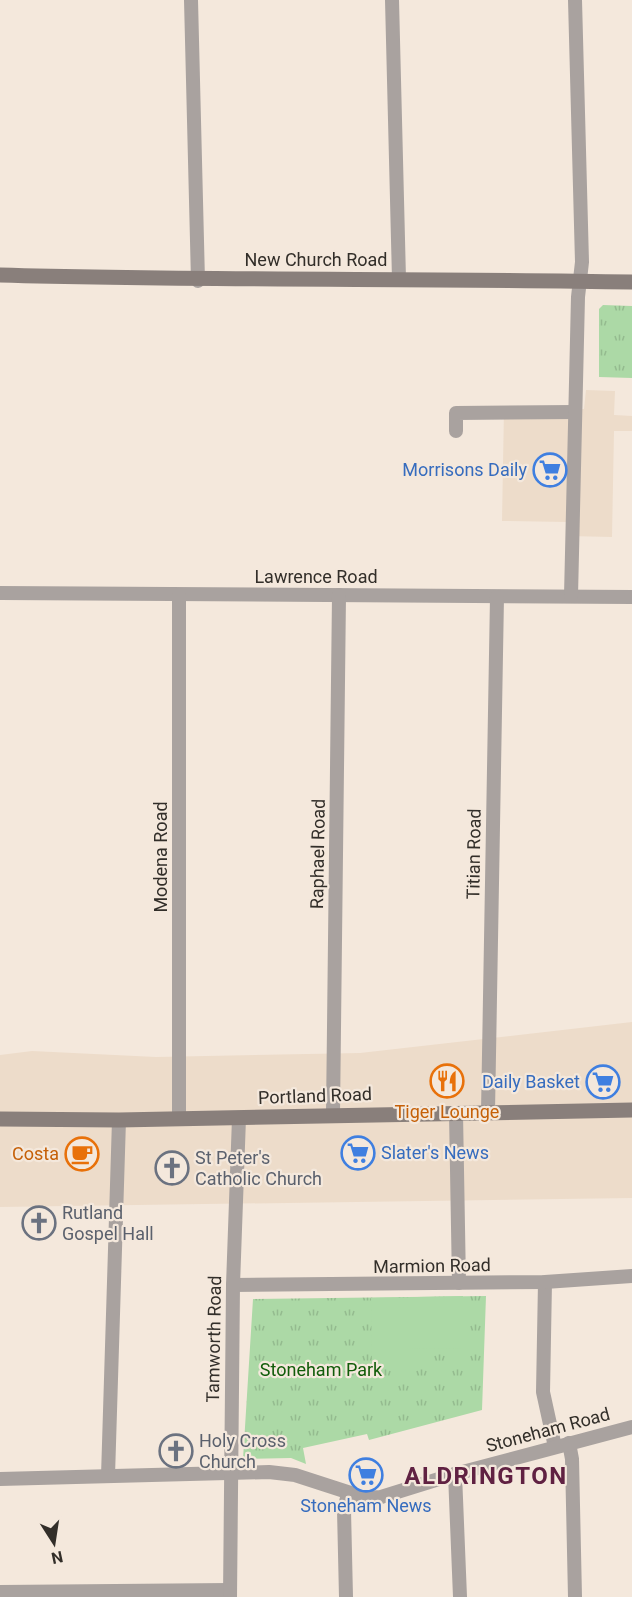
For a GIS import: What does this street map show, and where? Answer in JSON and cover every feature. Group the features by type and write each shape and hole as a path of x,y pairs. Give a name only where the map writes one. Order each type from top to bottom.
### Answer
{"street":[{"path":"191,0 198,281"},
{"path":"392,0 399,279"},
{"path":"571,596 580,281 575,0"},
{"name":"New Church Road","path":"0,275 198,281 399,279 632,282"},
{"path":"456,431 456,413 575,412"},
{"name":"Lawrence Road","path":"0,593 632,597"},
{"name":"Modena Road","path":"179,595 179,1119"},
{"name":"Raphael Road","path":"333,1114 339,595"},
{"name":"Titian Road","path":"488,1112 497,597"},
{"name":"Portland Road","path":"0,1119 119,1120 333,1114 632,1110"},
{"path":"456,1113 459,1283"},
{"name":"Tamworth Road","path":"230,1594 233,1285 239,1118"},
{"path":"108,1476 119,1120"},
{"name":"Marmion Road","path":"233,1285 545,1282 632,1276"},
{"path":"545,1282 543,1392 562,1445 572,1459 575,1597"},
{"name":"Stoneham Road","path":"0,1479 269,1472 295,1475 348,1494 366,1498 381,1497 455,1474 632,1427"},
{"path":"455,1474 460,1597"},
{"path":"346,1597 344,1510 348,1494"},
{"path":"0,1592 230,1594"}],"shaded area":[{"path":"586,390 615,391 614,415 632,416 632,431 614,431 612,537 568,536 567,522 502,521 504,409 584,409"},
{"path":"632,1022 632,1198 0,1207 0,1055 32,1051 156,1057 360,1053"}],"green space":[{"path":"603,305 632,306 632,378 599,377 599,309"},
{"path":"463,1296 463,1348 410,1349 410,1368 372,1368 371,1298"},
{"name":"Stoneham Park","path":"486,1296 482,1410 369,1440 367,1434 303,1448 306,1464 291,1458 243,1459 253,1299"}],"place":[{"name":"Morrisons Daily","path":"550,470"},
{"name":"Tiger Lounge","path":"447,1081"},
{"name":"Daily Basket","path":"603,1082"},
{"name":"Slater's News","path":"358,1153"},
{"name":"Costa","path":"82,1154"},
{"name":"St Peter's Catholic Church","path":"172,1168"},
{"name":"Rutland Gospel Hall","path":"39,1223"},
{"name":"Holy Cross Church","path":"176,1451"},
{"name":"Stoneham News","path":"366,1475"}],"district":[{"name":"ALDRINGTON","path":"486,1476"}]}
